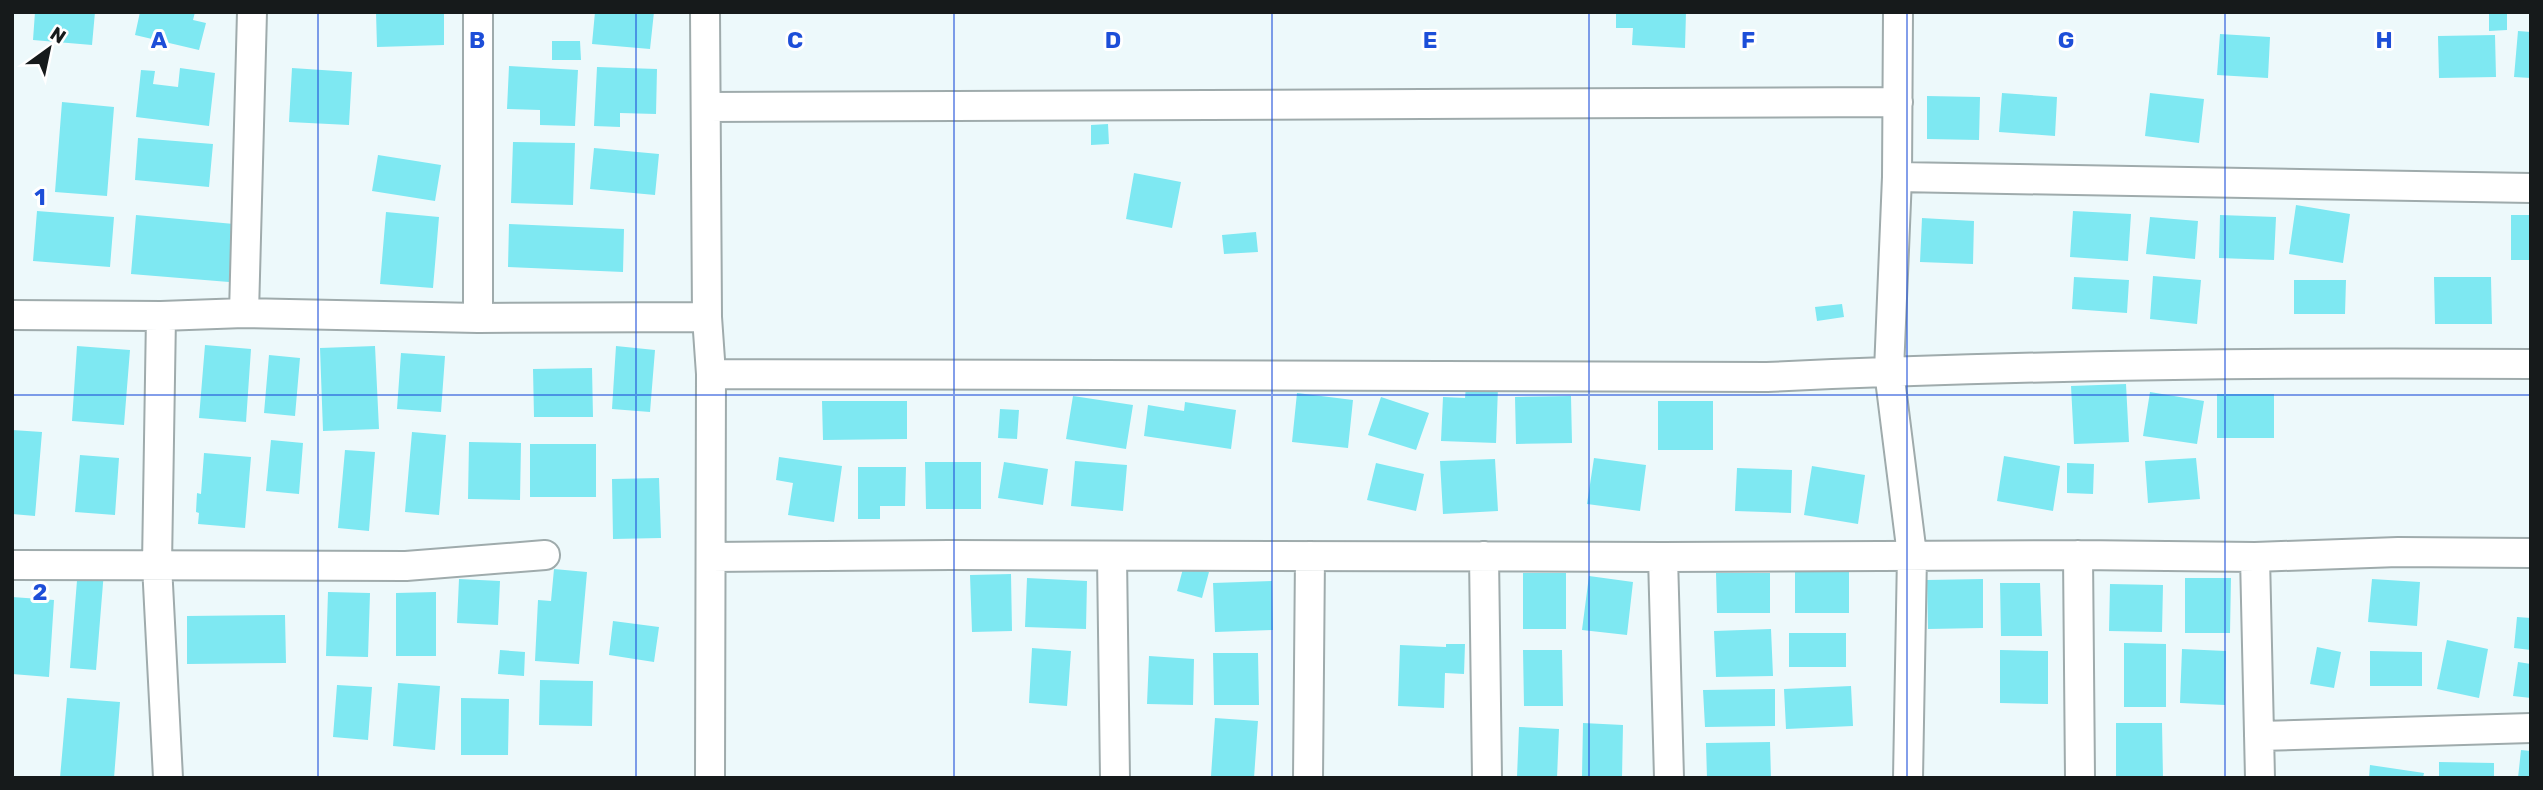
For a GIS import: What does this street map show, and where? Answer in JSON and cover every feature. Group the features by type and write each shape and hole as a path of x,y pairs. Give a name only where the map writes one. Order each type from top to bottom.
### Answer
{"street":[{"path":"244,313 252,12"},
{"path":"478,12 478,318"},
{"path":"705,12 707,317 711,374 710,778"},
{"path":"1898,12 1897,177 1889,371 1912,555 1908,778"},
{"path":"706,107 1898,102"},
{"path":"1897,177 2531,188"},
{"path":"12,315 161,316 244,313 478,318 707,317"},
{"path":"161,316 158,565 168,778"},
{"path":"711,374 1767,377 1889,371 2276,362 2531,364"},
{"path":"712,557 2255,557 2399,552 2531,553"},
{"path":"12,565 406,566 545,555"},
{"path":"2078,555 2080,778"},
{"path":"1112,556 1115,778"},
{"path":"1308,778 1310,556"},
{"path":"1485,556 1487,778"},
{"path":"1663,557 1669,778"},
{"path":"2255,557 2260,778"},
{"path":"2259,736 2531,728"}],"building":[{"path":"35,12 95,12 92,45 33,40"},
{"path":"140,12 195,12 193,20 206,23 199,50 135,35"},
{"path":"376,12 444,12 444,45 377,47"},
{"path":"595,12 654,12 650,49 592,44"},
{"path":"1616,12 1686,12 1685,48 1632,45 1633,28 1616,28"},
{"path":"2489,13 2507,13 2507,30 2489,31"},
{"path":"2518,31 2531,32 2531,78 2514,77"},
{"path":"2220,34 2270,37 2268,78 2217,75"},
{"path":"2495,35 2496,77 2439,78 2438,36"},
{"path":"552,41 580,41 581,60 552,60"},
{"path":"509,66 578,70 575,126 540,125 540,110 507,109"},
{"path":"597,67 657,69 656,114 620,113 620,127 594,126"},
{"path":"180,68 215,73 209,126 136,117 141,70 155,71 153,84 178,87"},
{"path":"292,68 352,72 349,125 289,122"},
{"path":"2002,93 2057,97 2055,136 1999,132"},
{"path":"2150,93 2204,99 2199,143 2145,136"},
{"path":"1927,96 1980,97 1979,140 1927,139"},
{"path":"62,102 114,107 107,196 55,192"},
{"path":"1108,124 1109,144 1091,145 1091,125"},
{"path":"138,138 213,144 209,187 135,180"},
{"path":"513,142 575,143 573,205 511,203"},
{"path":"594,148 659,154 655,195 590,189"},
{"path":"378,155 441,165 435,201 372,191"},
{"path":"1134,173 1181,182 1172,228 1126,219"},
{"path":"2296,205 2350,214 2343,263 2289,254"},
{"path":"37,211 114,217 110,267 33,261"},
{"path":"2073,211 2131,214 2128,261 2070,257"},
{"path":"386,212 439,217 433,288 380,284"},
{"path":"136,215 234,224 229,282 131,274"},
{"path":"2220,215 2276,217 2274,260 2219,258"},
{"path":"2511,215 2531,215 2531,260 2511,260"},
{"path":"2150,217 2198,221 2195,259 2146,254"},
{"path":"1922,218 1974,221 1973,264 1920,262"},
{"path":"509,224 624,229 623,272 508,267"},
{"path":"1256,232 1258,252 1224,254 1222,235"},
{"path":"2153,276 2201,280 2197,324 2150,319"},
{"path":"2074,277 2129,280 2127,313 2072,309"},
{"path":"2434,277 2491,277 2492,324 2435,324"},
{"path":"2294,280 2346,280 2345,314 2294,314"},
{"path":"1842,304 1844,317 1817,321 1815,307"},
{"path":"205,345 251,349 246,422 199,418"},
{"path":"77,346 130,350 124,425 72,421"},
{"path":"375,346 379,429 323,431 320,348"},
{"path":"616,346 655,350 650,412 612,409"},
{"path":"401,353 445,356 441,412 397,409"},
{"path":"269,355 300,358 295,416 264,413"},
{"path":"592,368 593,417 534,417 533,369"},
{"path":"2126,384 2129,442 2074,444 2071,386"},
{"path":"1466,386 1498,387 1496,443 1441,441 1443,397 1465,398"},
{"path":"2150,392 2204,401 2197,444 2143,436"},
{"path":"1297,393 1353,400 1348,448 1292,442"},
{"path":"2217,394 2274,394 2274,438 2217,438"},
{"path":"1073,396 1133,405 1126,449 1066,439"},
{"path":"1571,396 1572,443 1516,444 1515,397"},
{"path":"1381,397 1429,413 1416,450 1368,435"},
{"path":"822,401 907,401 907,439 823,440"},
{"path":"1658,401 1713,401 1713,450 1658,450"},
{"path":"1185,402 1236,410 1231,449 1144,436 1148,405 1184,411"},
{"path":"1000,409 1019,410 1017,439 998,438"},
{"path":"12,430 42,432 35,516 12,514"},
{"path":"412,432 446,435 439,515 405,512"},
{"path":"271,440 303,443 299,494 266,491"},
{"path":"469,442 521,443 520,500 468,499"},
{"path":"530,444 596,444 596,497 530,497"},
{"path":"345,450 375,452 369,531 338,528"},
{"path":"204,453 251,457 245,528 198,524 197,493 201,494"},
{"path":"80,455 119,458 115,515 75,512"},
{"path":"2004,456 2060,466 2053,511 1997,501"},
{"path":"779,457 842,466 834,522 788,515 793,483 776,480"},
{"path":"1594,458 1646,465 1640,511 1587,504"},
{"path":"2196,458 2200,499 2148,503 2145,461"},
{"path":"1495,459 1498,511 1443,514 1440,461"},
{"path":"1075,461 1127,465 1123,511 1071,506"},
{"path":"925,462 981,462 981,509 926,509"},
{"path":"1004,462 1048,469 1043,505 998,498"},
{"path":"1376,463 1424,474 1416,511 1367,500"},
{"path":"2067,463 2094,464 2093,494 2067,493"},
{"path":"1812,466 1865,475 1858,524 1804,515"},
{"path":"858,467 906,467 905,506 880,506 880,519 858,519"},
{"path":"1737,468 1792,470 1791,513 1735,511"},
{"path":"659,478 661,538 613,539 612,479"},
{"path":"1184,565 1209,572 1202,598 1177,591"},
{"path":"78,568 104,571 96,670 70,668"},
{"path":"554,569 587,572 579,664 535,661 538,600 551,601"},
{"path":"1795,570 1849,570 1849,613 1795,613"},
{"path":"1523,573 1566,573 1566,629 1523,629"},
{"path":"1716,573 1770,573 1770,613 1717,613"},
{"path":"1011,574 1012,631 972,632 970,575"},
{"path":"1589,576 1633,582 1627,635 1582,630"},
{"path":"1027,578 1087,581 1086,629 1025,627"},
{"path":"2185,578 2231,578 2230,633 2185,633"},
{"path":"459,579 500,581 498,625 457,623"},
{"path":"1983,579 1983,628 1928,629 1927,580"},
{"path":"2372,579 2420,582 2417,626 2368,622"},
{"path":"1272,581 1273,630 1215,632 1213,583"},
{"path":"2000,583 2040,583 2042,636 2001,636"},
{"path":"2110,584 2163,585 2162,632 2109,631"},
{"path":"328,592 370,593 368,657 326,656"},
{"path":"436,592 436,656 396,656 396,593"},
{"path":"12,597 54,600 49,677 12,674"},
{"path":"285,615 286,663 187,664 187,616"},
{"path":"2517,617 2531,618 2531,650 2514,648"},
{"path":"613,621 659,627 654,662 609,655"},
{"path":"1771,629 1773,676 1716,677 1714,631"},
{"path":"1789,633 1846,633 1846,667 1789,667"},
{"path":"2447,640 2488,649 2479,698 2437,689"},
{"path":"2124,643 2166,644 2166,707 2124,707"},
{"path":"1446,644 1465,644 1464,674 1445,673 1444,708 1398,706 1400,645 1446,647"},
{"path":"2317,647 2341,652 2334,688 2310,684"},
{"path":"1032,648 1071,651 1067,706 1029,703"},
{"path":"2182,649 2226,651 2225,705 2180,703"},
{"path":"500,650 525,652 524,676 498,674"},
{"path":"1523,650 1562,650 1563,706 1524,706"},
{"path":"2000,650 2048,651 2048,704 2000,703"},
{"path":"2370,651 2422,652 2422,686 2370,686"},
{"path":"1213,653 1258,653 1259,705 1214,705"},
{"path":"1149,656 1194,659 1193,705 1147,704"},
{"path":"2518,662 2531,664 2531,698 2513,696"},
{"path":"540,680 593,681 592,726 539,725"},
{"path":"398,683 440,686 435,750 393,746"},
{"path":"337,685 372,687 368,740 333,737"},
{"path":"1851,686 1853,726 1786,729 1784,689"},
{"path":"1775,689 1775,726 1705,727 1703,690"},
{"path":"67,698 120,702 114,778 60,778"},
{"path":"461,698 509,699 508,755 461,755"},
{"path":"1215,718 1258,721 1254,778 1211,776"},
{"path":"1583,723 1623,725 1622,778 1582,776"},
{"path":"2116,723 2162,723 2163,778 2116,778"},
{"path":"1519,727 1559,729 1557,778 1517,777"},
{"path":"1770,742 1771,778 1707,778 1706,743"},
{"path":"2521,750 2531,751 2531,778 2518,778"},
{"path":"2439,762 2494,763 2494,778 2439,778"},
{"path":"2370,765 2424,773 2423,778 2369,778"}]}
